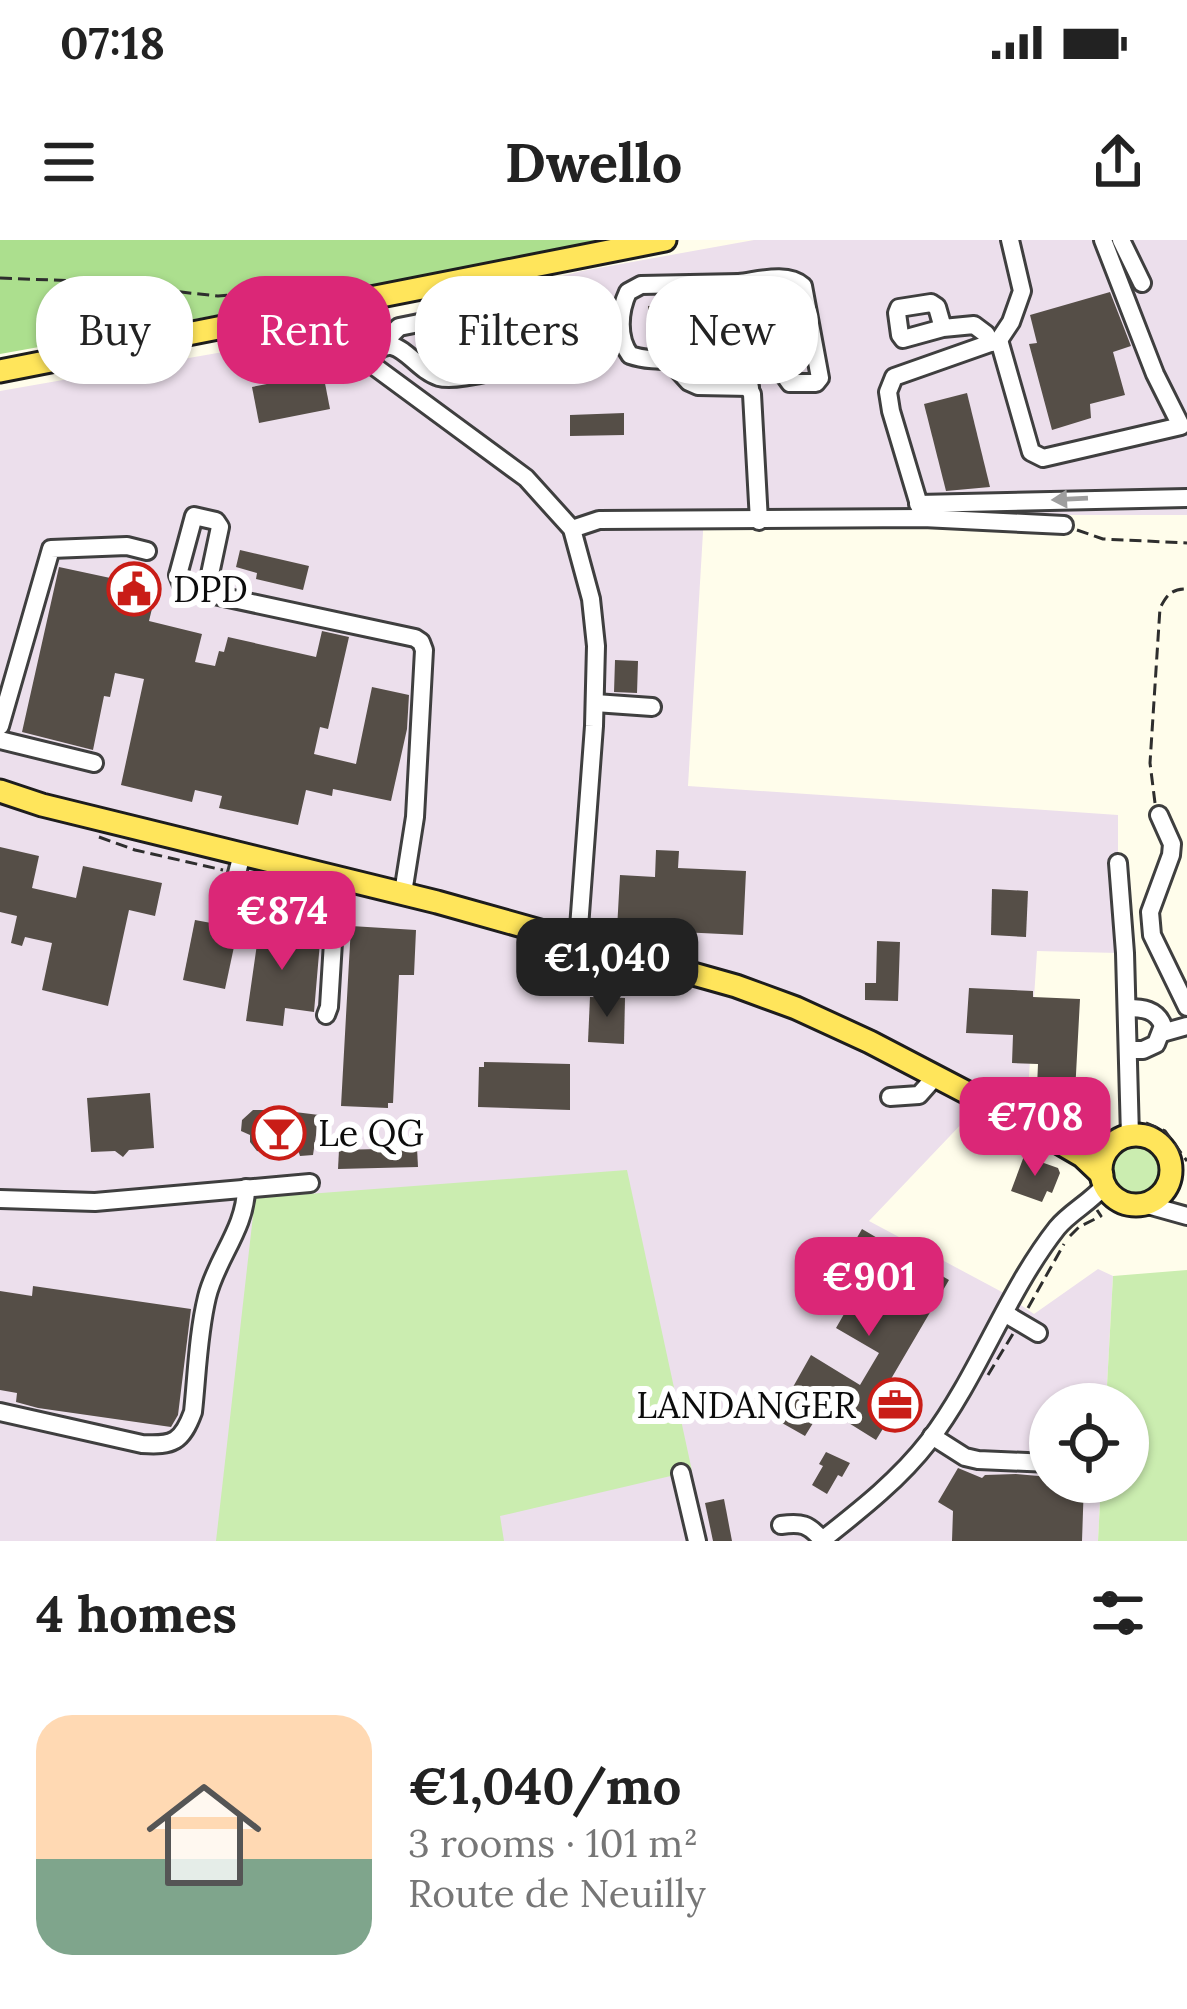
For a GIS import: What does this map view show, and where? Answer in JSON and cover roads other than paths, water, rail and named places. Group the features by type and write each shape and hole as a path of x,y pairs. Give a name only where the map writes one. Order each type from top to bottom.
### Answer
{"main road":[{"path":"391,291 665,240"},
{"path":"0,371 217,326"},
{"path":"0,791 238,871 337,877 736,986 870,1042 1027,1124 1082,1156 1099,1187 1120,1201 1187,1195"},
{"path":"1027,1124 1099,1148 1122,1139 1149,1137 1187,1177"},
{"path":"1099,1187 1102,1163 1122,1139"},
{"path":"1151,1200 1170,1179 1168,1157"}],"street":[{"path":"920,511 888,392 894,377 995,342 1011,322 1022,291 1010,240"},
{"path":"943,328 974,325 995,342 1031,452 1038,456 1184,429 1155,374 1103,240"},
{"path":"1120,240 1142,283"},
{"path":"776,280 796,280 802,286 820,378 816,382 790,383 784,376 776,280"},
{"path":"646,285 628,292 622,303 621,338 630,356 646,360"},
{"path":"494,308 516,320 521,357 517,366 447,378 432,374 387,345 399,327 494,308"},
{"path":"0,384 33,365"},
{"path":"391,380 526,478 572,530 591,599 596,646 578,941"},
{"path":"746,384 752,394 758,520"},
{"path":"572,530 592,522 758,520 1107,497 1187,498"},
{"path":"920,511 1064,525"},
{"path":"0,726 51,549 127,546 148,550"},
{"path":"206,593 421,642 416,817 403,893"},
{"path":"595,703 652,706"},
{"path":"0,740 94,763"},
{"path":"1160,815 1172,844 1150,913 1152,935 1187,1007"},
{"path":"1118,863 1128,1050 1122,1139"},
{"path":"326,1015 337,877"},
{"path":"1126,1008 1154,1013 1162,1033 1150,1048 1128,1050"},
{"path":"1162,1033 1187,1027"},
{"path":"890,1097 919,1095 935,1077"},
{"path":"0,1199 94,1202 310,1183"},
{"path":"781,1526 797,1522 811,1526 822,1541 842,1535 932,1436 1013,1318 1032,1265 1060,1224 1099,1187"},
{"path":"0,1412 142,1444 165,1445 179,1438 193,1412 207,1296 242,1219 246,1188"},
{"path":"1151,1200 1187,1216"},
{"path":"1013,1318 1038,1333"},
{"path":"932,1436 965,1456 1029,1460"},
{"path":"681,1473 697,1541"}],"place":[{"name":"DPD","path":"134,589"},
{"name":"Le QG","path":"279,1133"},
{"name":"LANDANGER","path":"895,1405"}]}
